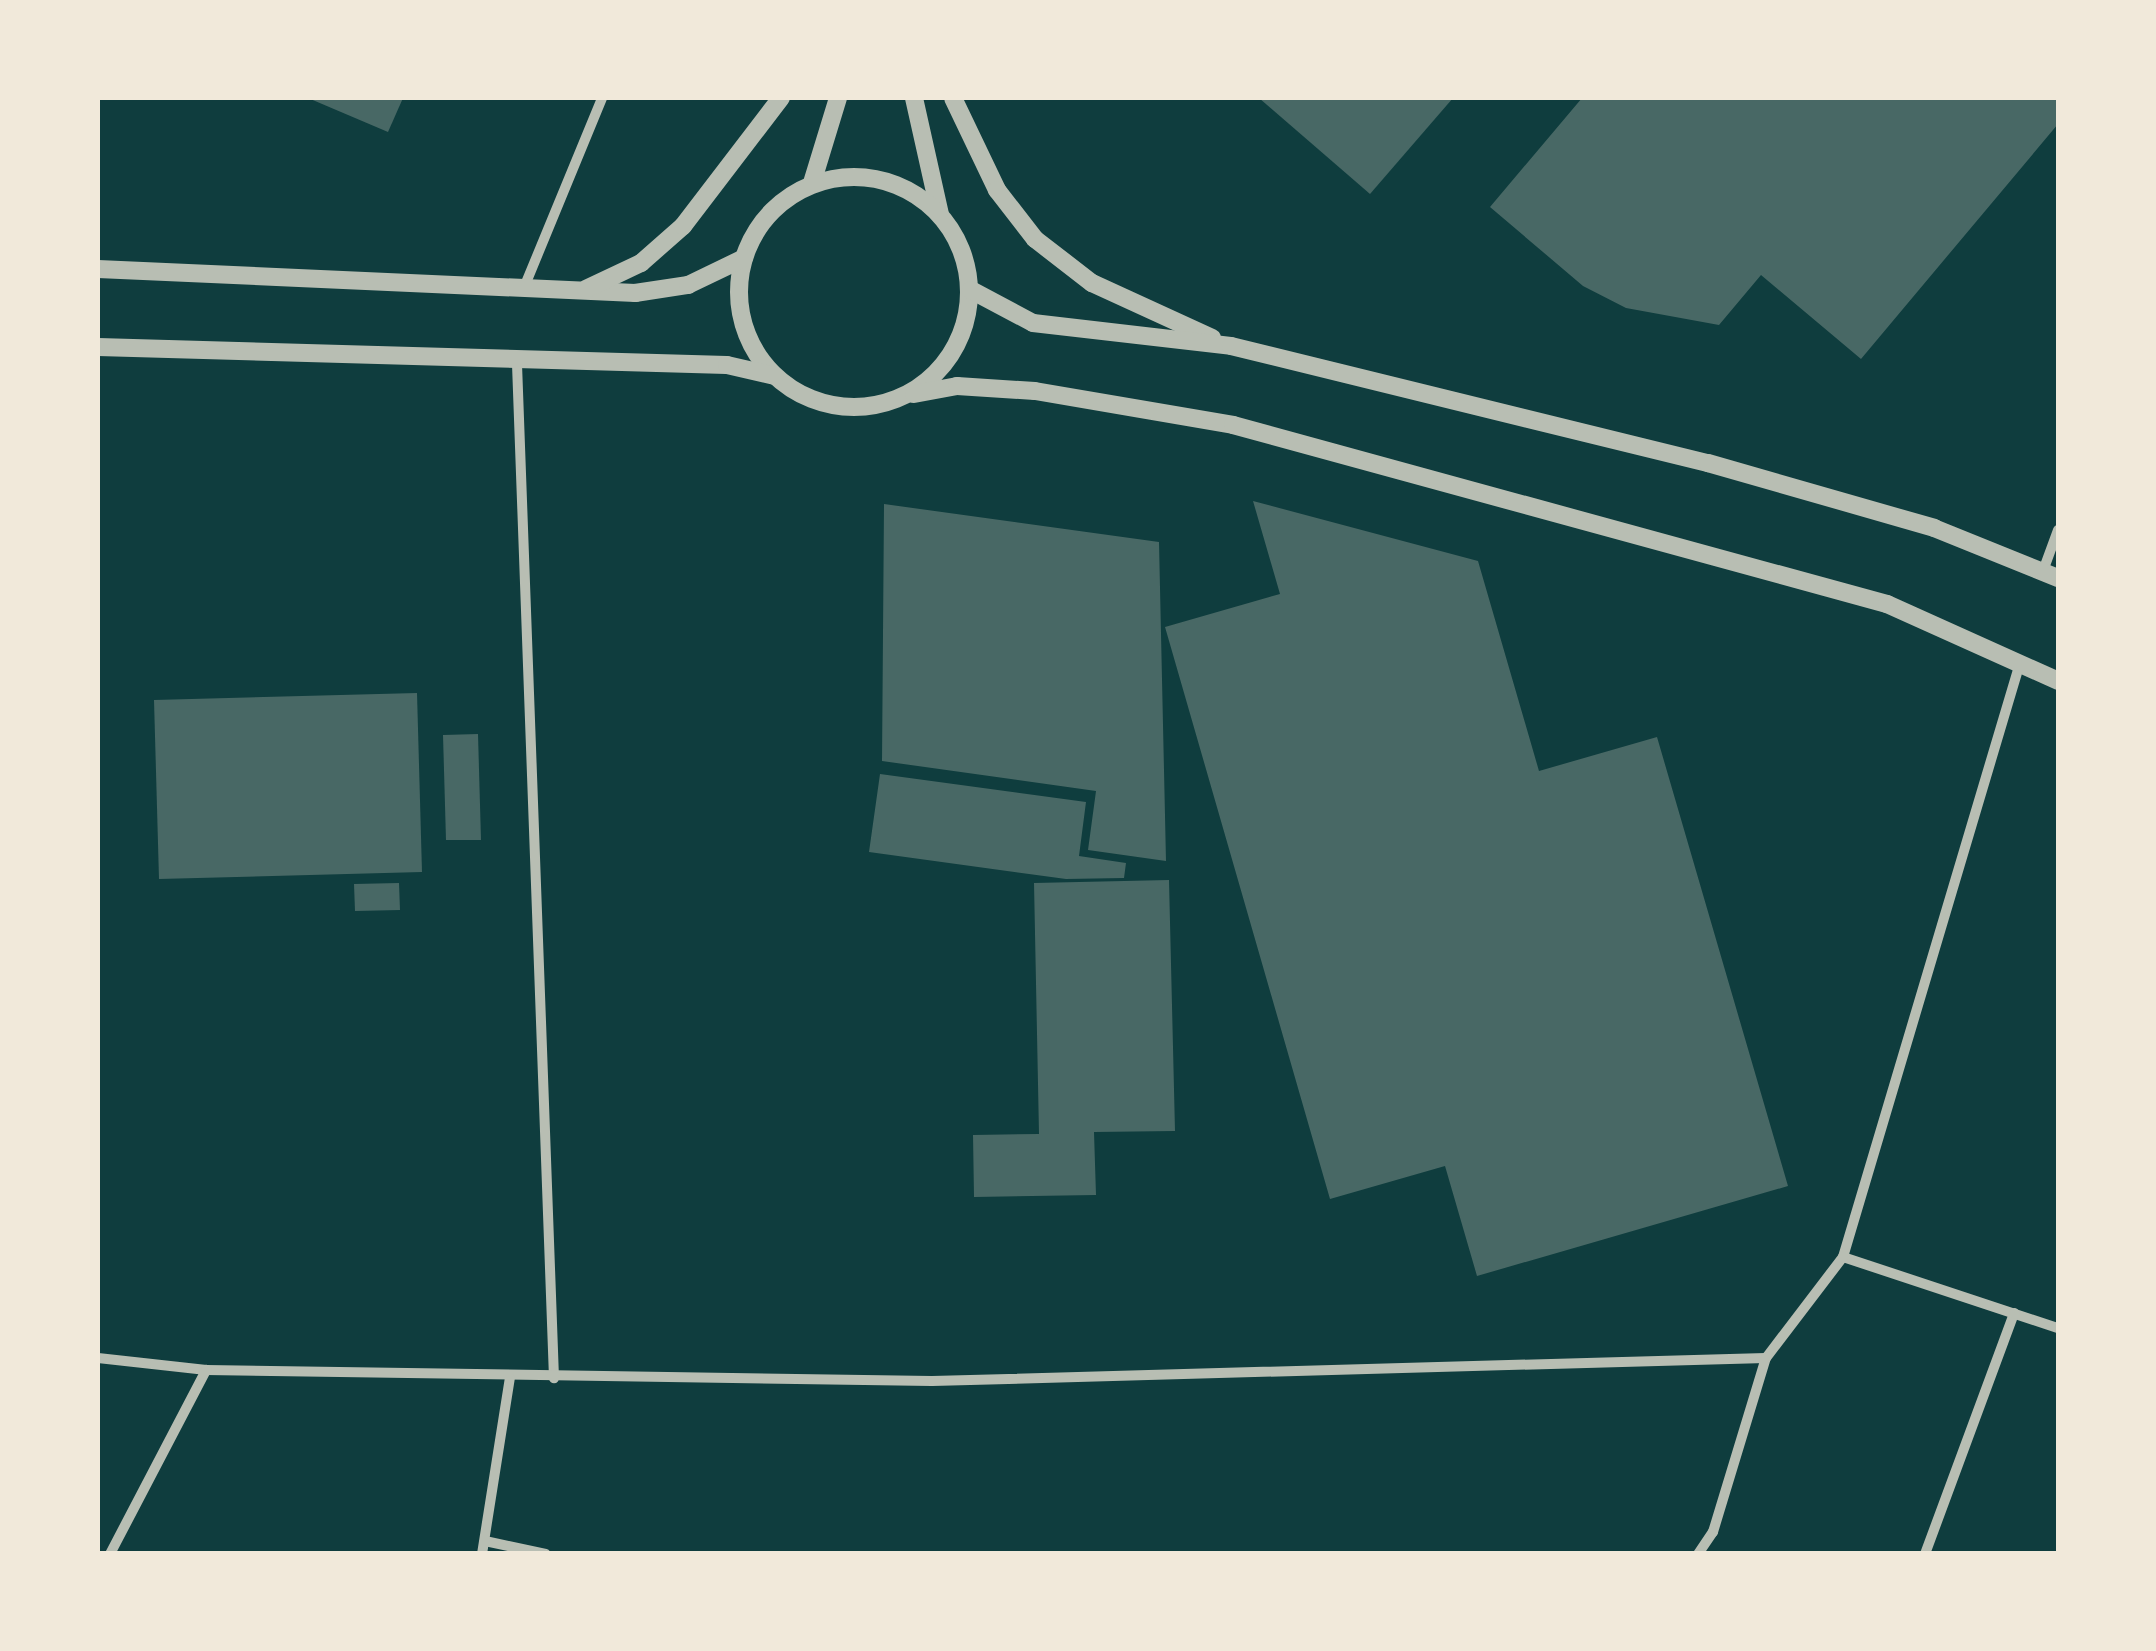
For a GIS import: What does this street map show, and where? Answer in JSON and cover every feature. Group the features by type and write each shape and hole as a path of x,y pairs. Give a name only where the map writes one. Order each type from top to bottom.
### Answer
{"street":[{"path":"523,292 602,98"},
{"path":"573,293 624,274 683,226 781,98"},
{"path":"778,377 744,324 744,258 759,226 812,183 838,98"},
{"path":"914,98 940,214 959,243 970,290 956,344 914,394"},
{"path":"953,98 997,190 1061,262 1128,303 1231,346"},
{"path":"812,183 881,178 940,214"},
{"path":"98,269 573,293 673,288 744,258"},
{"path":"970,290 1033,323 1231,346 1708,463 1934,528 2051,574 2058,530"},
{"path":"98,348 517,364 727,365 778,377 807,396 840,406 957,386 1035,391 1233,425 1887,604 2058,681"},
{"path":"517,364 554,1378"},
{"path":"1698,1554 1713,1532 1766,1358 1843,1257 2021,662"},
{"path":"1843,1257 2058,1328"},
{"path":"1925,1554 2014,1312"},
{"path":"98,1358 206,1370 932,1382 1766,1358"},
{"path":"110,1554 206,1370"},
{"path":"510,1378 483,1547 546,1554"}],"building":[{"path":"308,98 403,98 388,132"},
{"path":"1259,98 1453,98 1370,194"},
{"path":"1582,98 2058,98 2058,124 1861,359 1761,275 1719,325 1626,308 1583,286 1490,207"},
{"path":"1253,501 1478,561 1539,771 1657,737 1788,1186 1477,1276 1445,1166 1330,1199 1165,627 1280,594"},
{"path":"884,504 1159,542 1166,861 1088,850 1096,791 882,761"},
{"path":"417,693 422,872 159,879 154,700"},
{"path":"478,734 481,840 446,840 443,735"},
{"path":"880,774 1086,802 1079,856 1126,863 1124,878 1066,879 869,852"},
{"path":"1169,880 1175,1131 1094,1132 1096,1195 974,1197 973,1135 1039,1134 1034,883"},
{"path":"399,883 400,910 355,911 354,884"}]}
